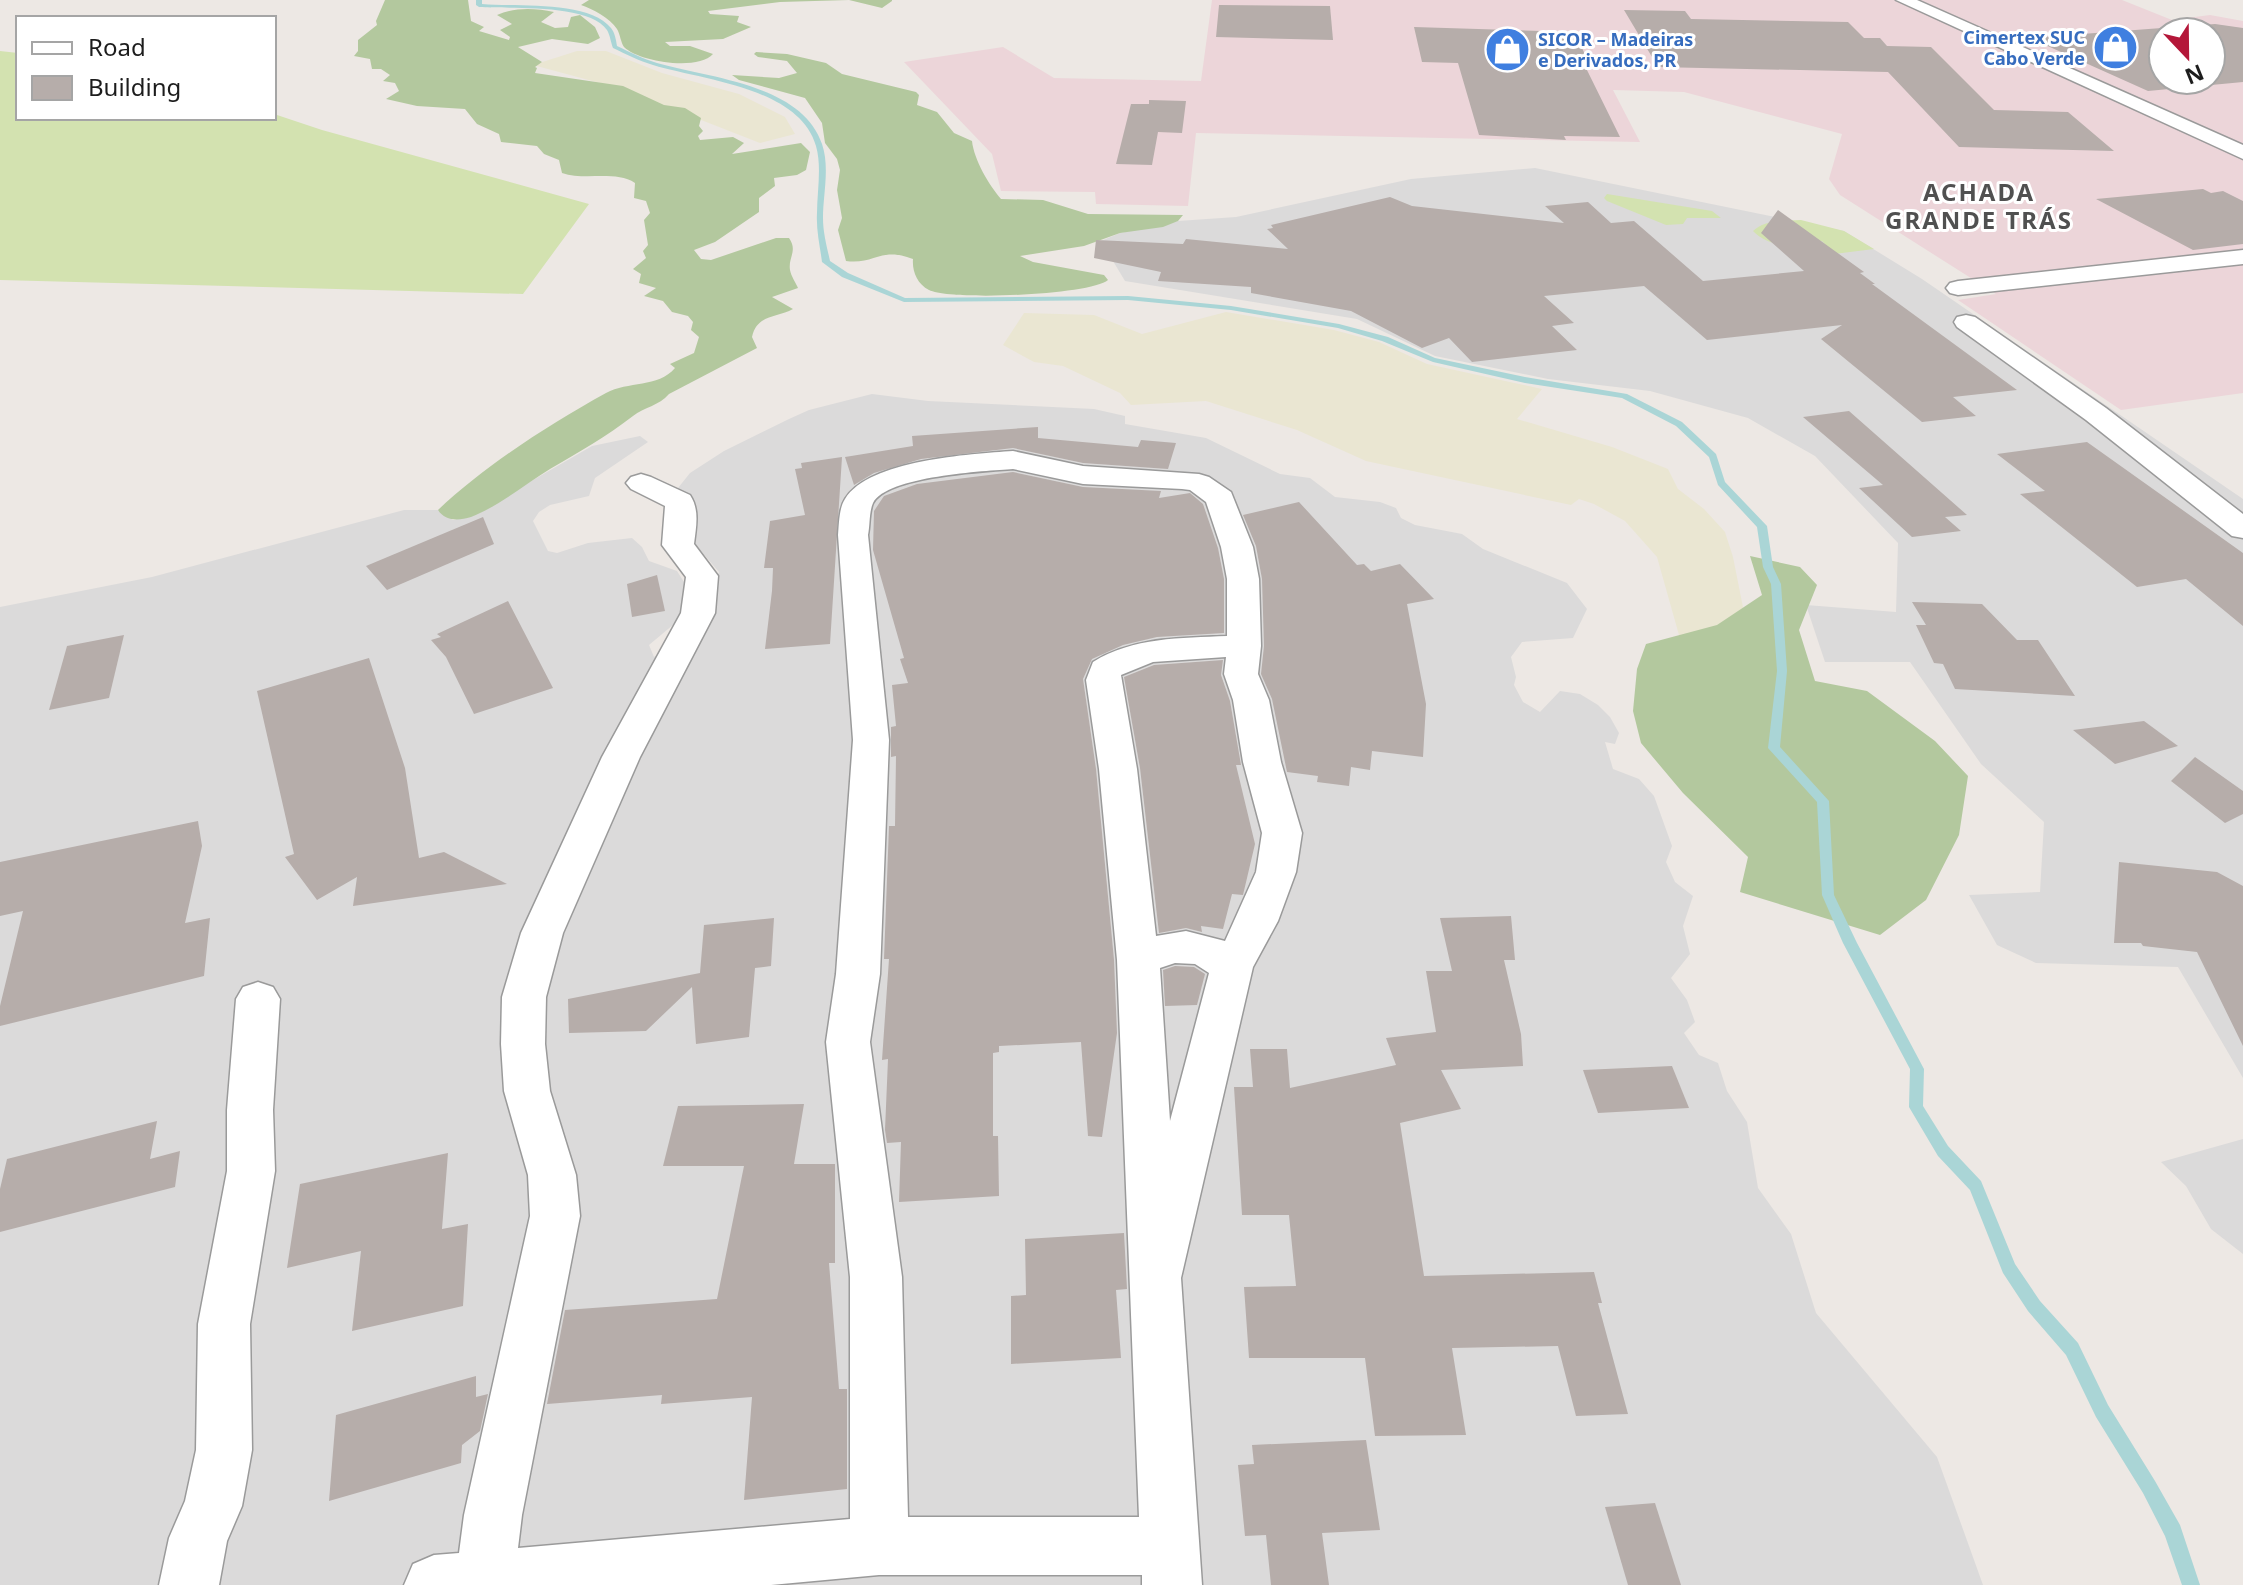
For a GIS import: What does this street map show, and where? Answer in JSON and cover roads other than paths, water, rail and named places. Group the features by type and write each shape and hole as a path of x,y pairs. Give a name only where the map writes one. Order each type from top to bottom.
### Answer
{"street":[{"path":"1904,0 2243,153"},
{"path":"1958,288 2243,257"},
{"path":"1966,322 2096,414 2243,529"},
{"path":"879,1546 876,1277 848,1042 858,974 871,740 853,535 858,502 871,488 893,478 971,463 1013,460 1083,475 1199,483 1220,498 1237,547 1244,594 1241,674 1251,700 1262,762 1282,833 1276,872 1257,921 1232,967 1155,1279"},
{"path":"460,1583 493,1515 555,1216 552,1175 527,1091 523,1044 524,997 542,933 609,784 698,613 702,576 678,545 682,512 679,501 641,483"},
{"path":"460,1583 879,1546 1171,1565 1138,960 1118,769 1103,680 1105,670 1116,661 1148,652 1244,646"},
{"path":"1138,960 1161,948 1184,946 1204,949 1232,967"},
{"path":"189,1585 198,1538 213,1506 224,1450 224,1324 251,1171 250,1110 258,999"}],"waterway":[{"path":"479,0 479,5 549,8 585,14 609,29 615,47 655,64 749,88 794,110 810,126 819,145 822,175 820,225 826,262 845,275 904,300 1128,298 1231,308 1339,326 1385,339 1433,360 1525,380 1624,396 1679,424 1713,456 1721,483 1762,526 1768,567 1776,584 1782,671 1774,748 1823,801 1828,895 1917,1069 1916,1107 1943,1151 1976,1186 2009,1268 2034,1306 2072,1349 2102,1411 2173,1532 2191,1585"}],"place":[{"name":"Cimertex SUC Cabo Verde","path":"2116,47"},
{"name":"SICOR – Madeiras e Derivados, PR","path":"1507,49"}],"district":[{"name":"ACHADA GRANDE TRÁS","path":"1979,205"}]}
